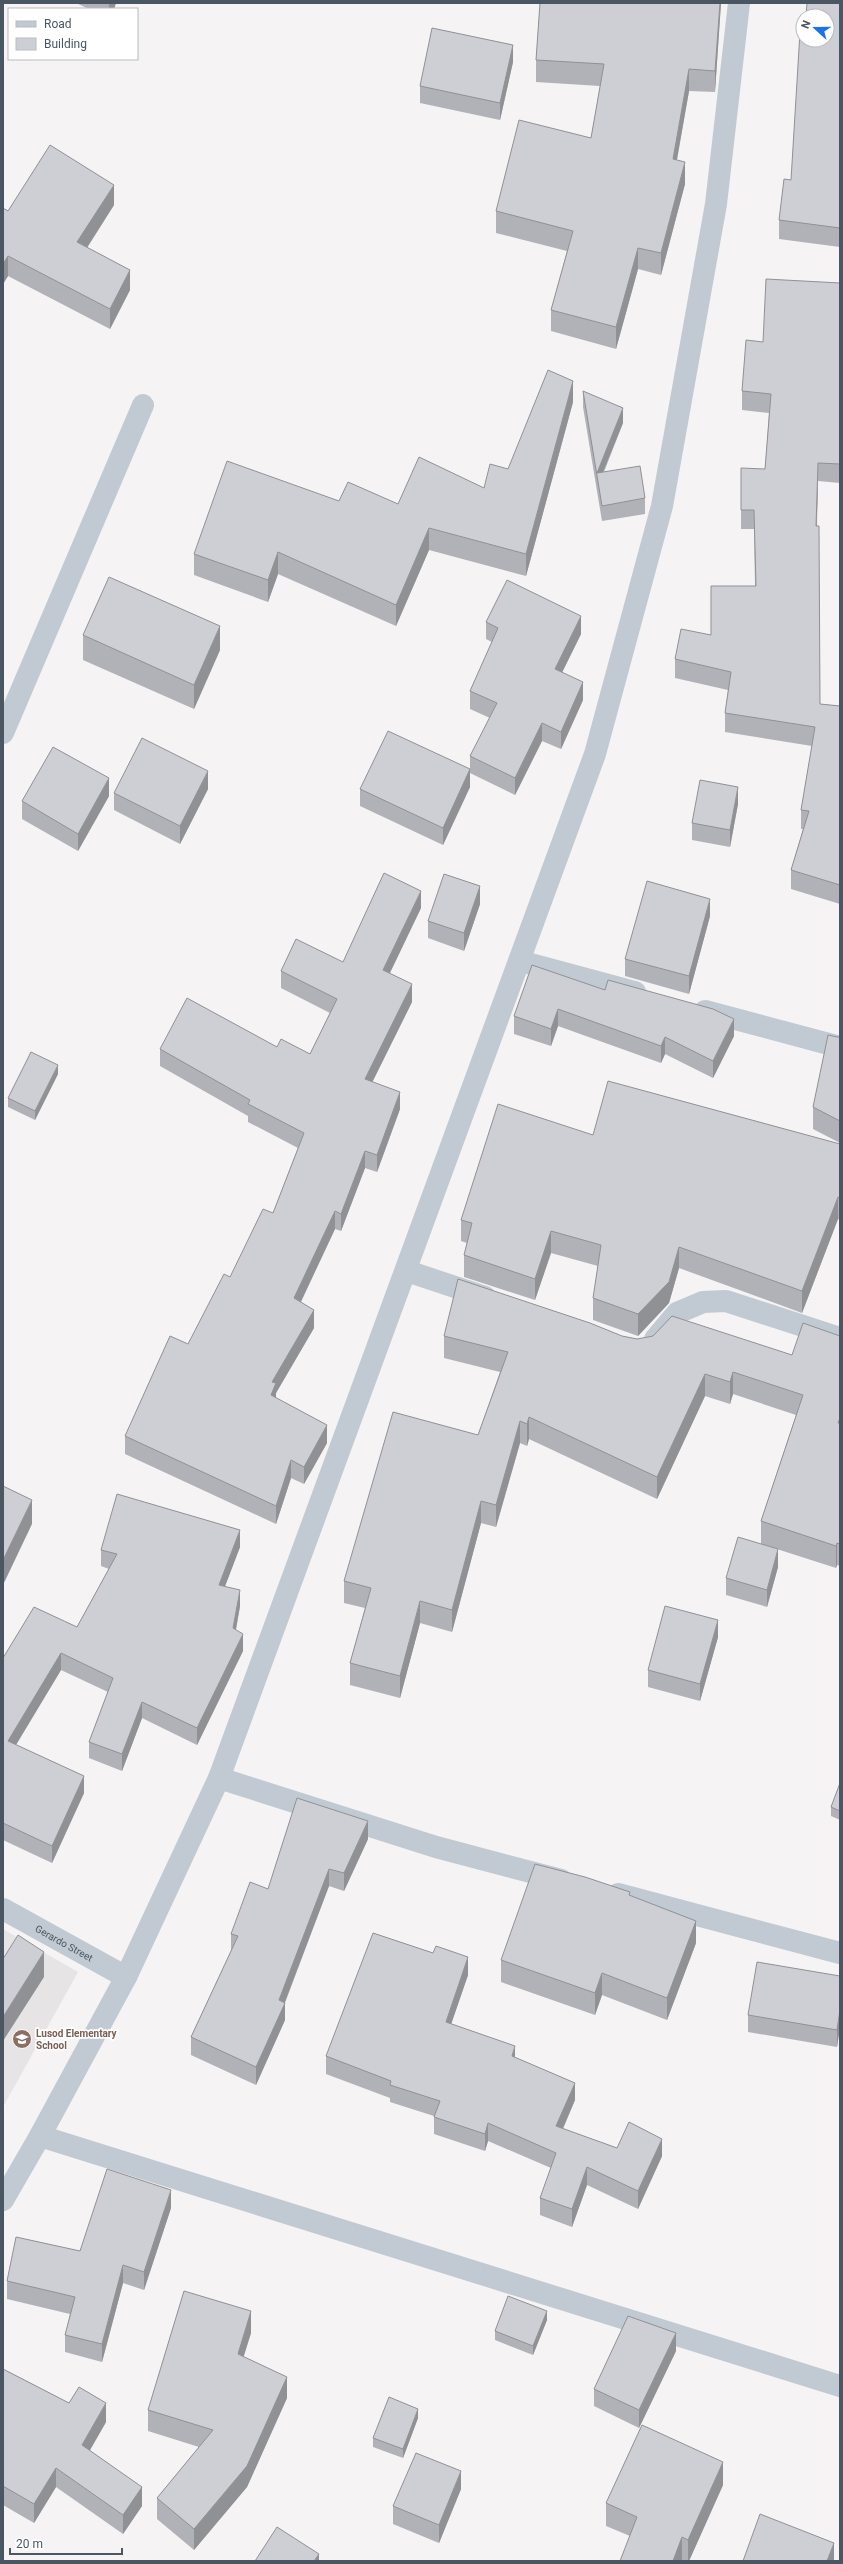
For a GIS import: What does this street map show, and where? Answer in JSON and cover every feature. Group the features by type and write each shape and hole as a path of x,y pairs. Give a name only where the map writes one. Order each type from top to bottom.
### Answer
{"street":[{"path":"3,2200 40,2136 126,1977 219,1778 407,1271 595,754 662,506 716,204 739,3"},
{"path":"3,732 143,405"},
{"path":"520,961 657,998"},
{"path":"688,1006 840,1048"},
{"path":"407,1271 504,1303"},
{"path":"639,1349 649,1346 676,1313 703,1302 726,1301 840,1338"},
{"path":"219,1778 436,1847 840,1953"},
{"name":"Gerardo Street","path":"3,1909 126,1977"},
{"path":"40,2136 840,2386"}],"shaded area":[{"name":"Lusod Elementary School","path":"3,1929 78,1972 3,2107"}],"building":[{"path":"540,3 720,3 715,71 689,69 673,159 685,162 661,253 638,248 616,327 551,310 573,231 496,211 519,120 591,138 604,64 536,60"},
{"path":"807,3 840,3 840,228 779,220 784,179 791,180 799,48 835,48 835,8 807,8"},
{"path":"432,28 513,45 500,103 420,86"},
{"path":"50,145 114,185 77,242 130,270 110,309 8,256 3,264 3,208 8,211"},
{"path":"766,279 840,283 840,464 818,463 816,526 819,526 820,704 840,706 840,885 791,870 809,811 801,810 815,727 725,713 731,672 675,659 681,629 711,635 711,586 756,586 754,510 741,510 741,468 765,469 771,394 742,391 746,340 763,342"},
{"path":"548,370 573,381 526,554 429,528 396,605 278,552 268,580 194,554 227,461 339,501 348,482 398,504 419,457 484,488 490,464 508,469"},
{"path":"583,391 623,408 597,473 640,466 645,498 602,506"},
{"path":"109,577 220,626 194,685 83,635"},
{"path":"507,580 581,616 555,669 583,682 561,732 542,723 515,778 470,756 497,703 470,691 498,628 486,622"},
{"path":"388,731 470,769 443,828 360,789"},
{"path":"142,738 208,771 180,826 114,793"},
{"path":"53,747 109,778 78,834 22,801"},
{"path":"700,780 738,787 730,830 692,823"},
{"path":"384,873 421,891 383,970 412,984 365,1079 400,1092 377,1155 365,1151 341,1214 335,1211 294,1298 314,1310 272,1382 276,1383 271,1395 327,1425 304,1467 291,1460 276,1506 125,1436 170,1336 188,1344 224,1274 230,1277 263,1209 273,1213 304,1133 248,1104 250,1100 160,1049 187,998 277,1047 281,1039 310,1054 337,999 281,971 296,939 343,962"},
{"path":"444,874 480,886 464,933 428,921"},
{"path":"647,881 710,899 689,976 625,959"},
{"path":"532,965 605,990 608,980 713,1009 734,1019 713,1061 665,1037 661,1046 558,1009 551,1029 514,1016"},
{"path":"828,1035 840,1037 840,1121 813,1107"},
{"path":"31,1052 58,1065 35,1111 8,1098"},
{"path":"608,1081 840,1144 840,1198 838,1197 802,1291 679,1247 669,1282 638,1314 593,1298 601,1245 551,1231 535,1279 464,1255 472,1223 461,1220 498,1104 593,1135"},
{"path":"458,1279 590,1323 622,1336 637,1339 653,1336 672,1316 792,1355 803,1323 840,1336 840,1418 838,1423 840,1423 840,1544 837,1543 836,1546 761,1521 803,1395 733,1372 730,1382 705,1374 657,1477 529,1417 527,1424 520,1421 496,1505 481,1501 452,1610 420,1601 400,1676 350,1663 371,1588 344,1581 393,1412 478,1435 508,1352 444,1336"},
{"path":"3,1486 32,1500 3,1560"},
{"path":"117,1494 240,1530 219,1585 240,1590 233,1628 243,1634 197,1728 142,1702 122,1754 89,1742 113,1678 61,1653 8,1741 84,1776 52,1846 3,1823 3,1658 34,1607 77,1627 117,1554 101,1550"},
{"path":"738,1537 778,1549 767,1590 726,1578"},
{"path":"665,1606 718,1620 700,1684 648,1670"},
{"path":"840,1783 840,1811 831,1807"},
{"path":"297,1798 368,1821 344,1873 329,1869 279,2000 285,2003 256,2067 191,2037 238,1936 231,1934 250,1882 268,1889"},
{"path":"535,1864 585,1877 630,1892 629,1895 696,1921 667,1998 602,1973 595,1993 501,1960"},
{"path":"373,1933 433,1953 436,1946 468,1957 446,2022 515,2046 512,2056 575,2083 556,2126 617,2148 629,2122 662,2139 638,2191 587,2167 572,2209 540,2198 556,2153 488,2123 485,2134 434,2117 440,2101 390,2085 391,2081 326,2056"},
{"path":"18,1935 44,1952 3,2017 3,1959"},
{"path":"757,1962 840,1976 840,2010 837,2030 748,2015"},
{"path":"107,2169 171,2190 144,2272 123,2265 102,2344 65,2335 75,2297 7,2281 16,2237 80,2251"},
{"path":"184,2291 251,2311 238,2354 287,2377 247,2466 194,2529 157,2498 213,2430 148,2410"},
{"path":"508,2296 547,2311 533,2346 495,2331"},
{"path":"628,2316 676,2333 639,2410 594,2389"},
{"path":"3,2369 69,2403 79,2387 106,2403 82,2445 142,2487 123,2515 56,2468 34,2504 3,2486"},
{"path":"389,2397 418,2409 403,2449 373,2438"},
{"path":"642,2425 723,2462 688,2540 682,2537 673,2561 620,2561 637,2517 606,2503"},
{"path":"416,2453 461,2471 439,2525 393,2506"},
{"path":"760,2514 834,2543 827,2561 743,2561"},
{"path":"277,2527 319,2554 314,2561 255,2561"}],"place":[{"name":"Lusod Elementary School","path":"22,2039"}]}
